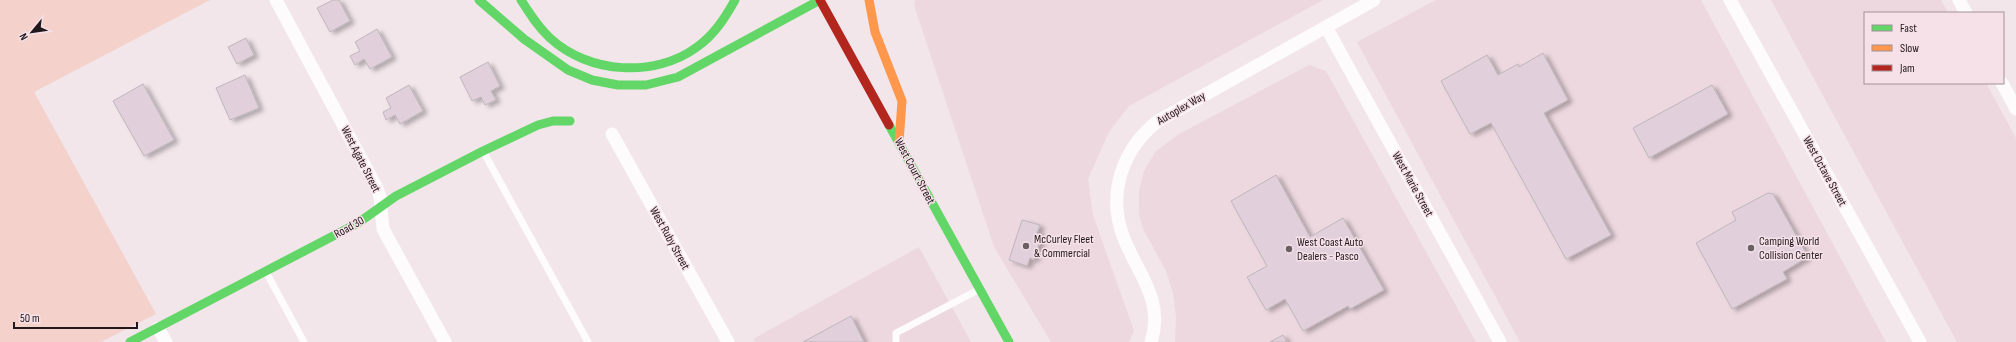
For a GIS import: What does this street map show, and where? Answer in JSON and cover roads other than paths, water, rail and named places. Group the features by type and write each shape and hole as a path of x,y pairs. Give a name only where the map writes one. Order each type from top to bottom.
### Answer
{"main road":[{"path":"479,0 565,70 595,82 621,87 659,83 678,77 820,0"},
{"path":"521,0 536,24 550,38 568,52 587,61 608,67 628,68 653,66 672,60 690,51 711,35 726,17 735,0"},
{"name":"West Court Street","path":"820,0 899,142 978,290 1009,342"},
{"path":"869,0 879,44 902,101 899,142"},
{"name":"Road 30","path":"130,342 358,223 396,196 483,151 538,125 553,121 570,121"}],"street":[{"name":"West Agate Street","path":"276,0 377,188 381,207 382,229 445,342"},
{"name":"Autoplex Way","path":"1151,342 1154,320 1153,301 1148,286 1128,248 1119,223 1117,205 1117,186 1123,165 1134,146 1148,129 1158,121 1374,0"},
{"name":"West Octave Street","path":"1730,0 1920,342"},
{"path":"1959,0 1965,12"},
{"name":"West Marie Street","path":"1326,26 1500,342"},
{"path":"2003,84 2015,105"},
{"name":"West Ruby Street","path":"612,134 728,342"},
{"path":"158,328 166,342"}],"lane":[{"path":"483,151 588,342"},
{"path":"265,271 304,342"},
{"path":"896,342 896,333 978,290"}],"place":[{"name":"McCurley Fleet & Commercial","path":"1026,246"},
{"name":"Camping World Collision Center","path":"1751,248"},
{"name":"West Coast Auto Dealers - Pasco","path":"1289,249"}]}
